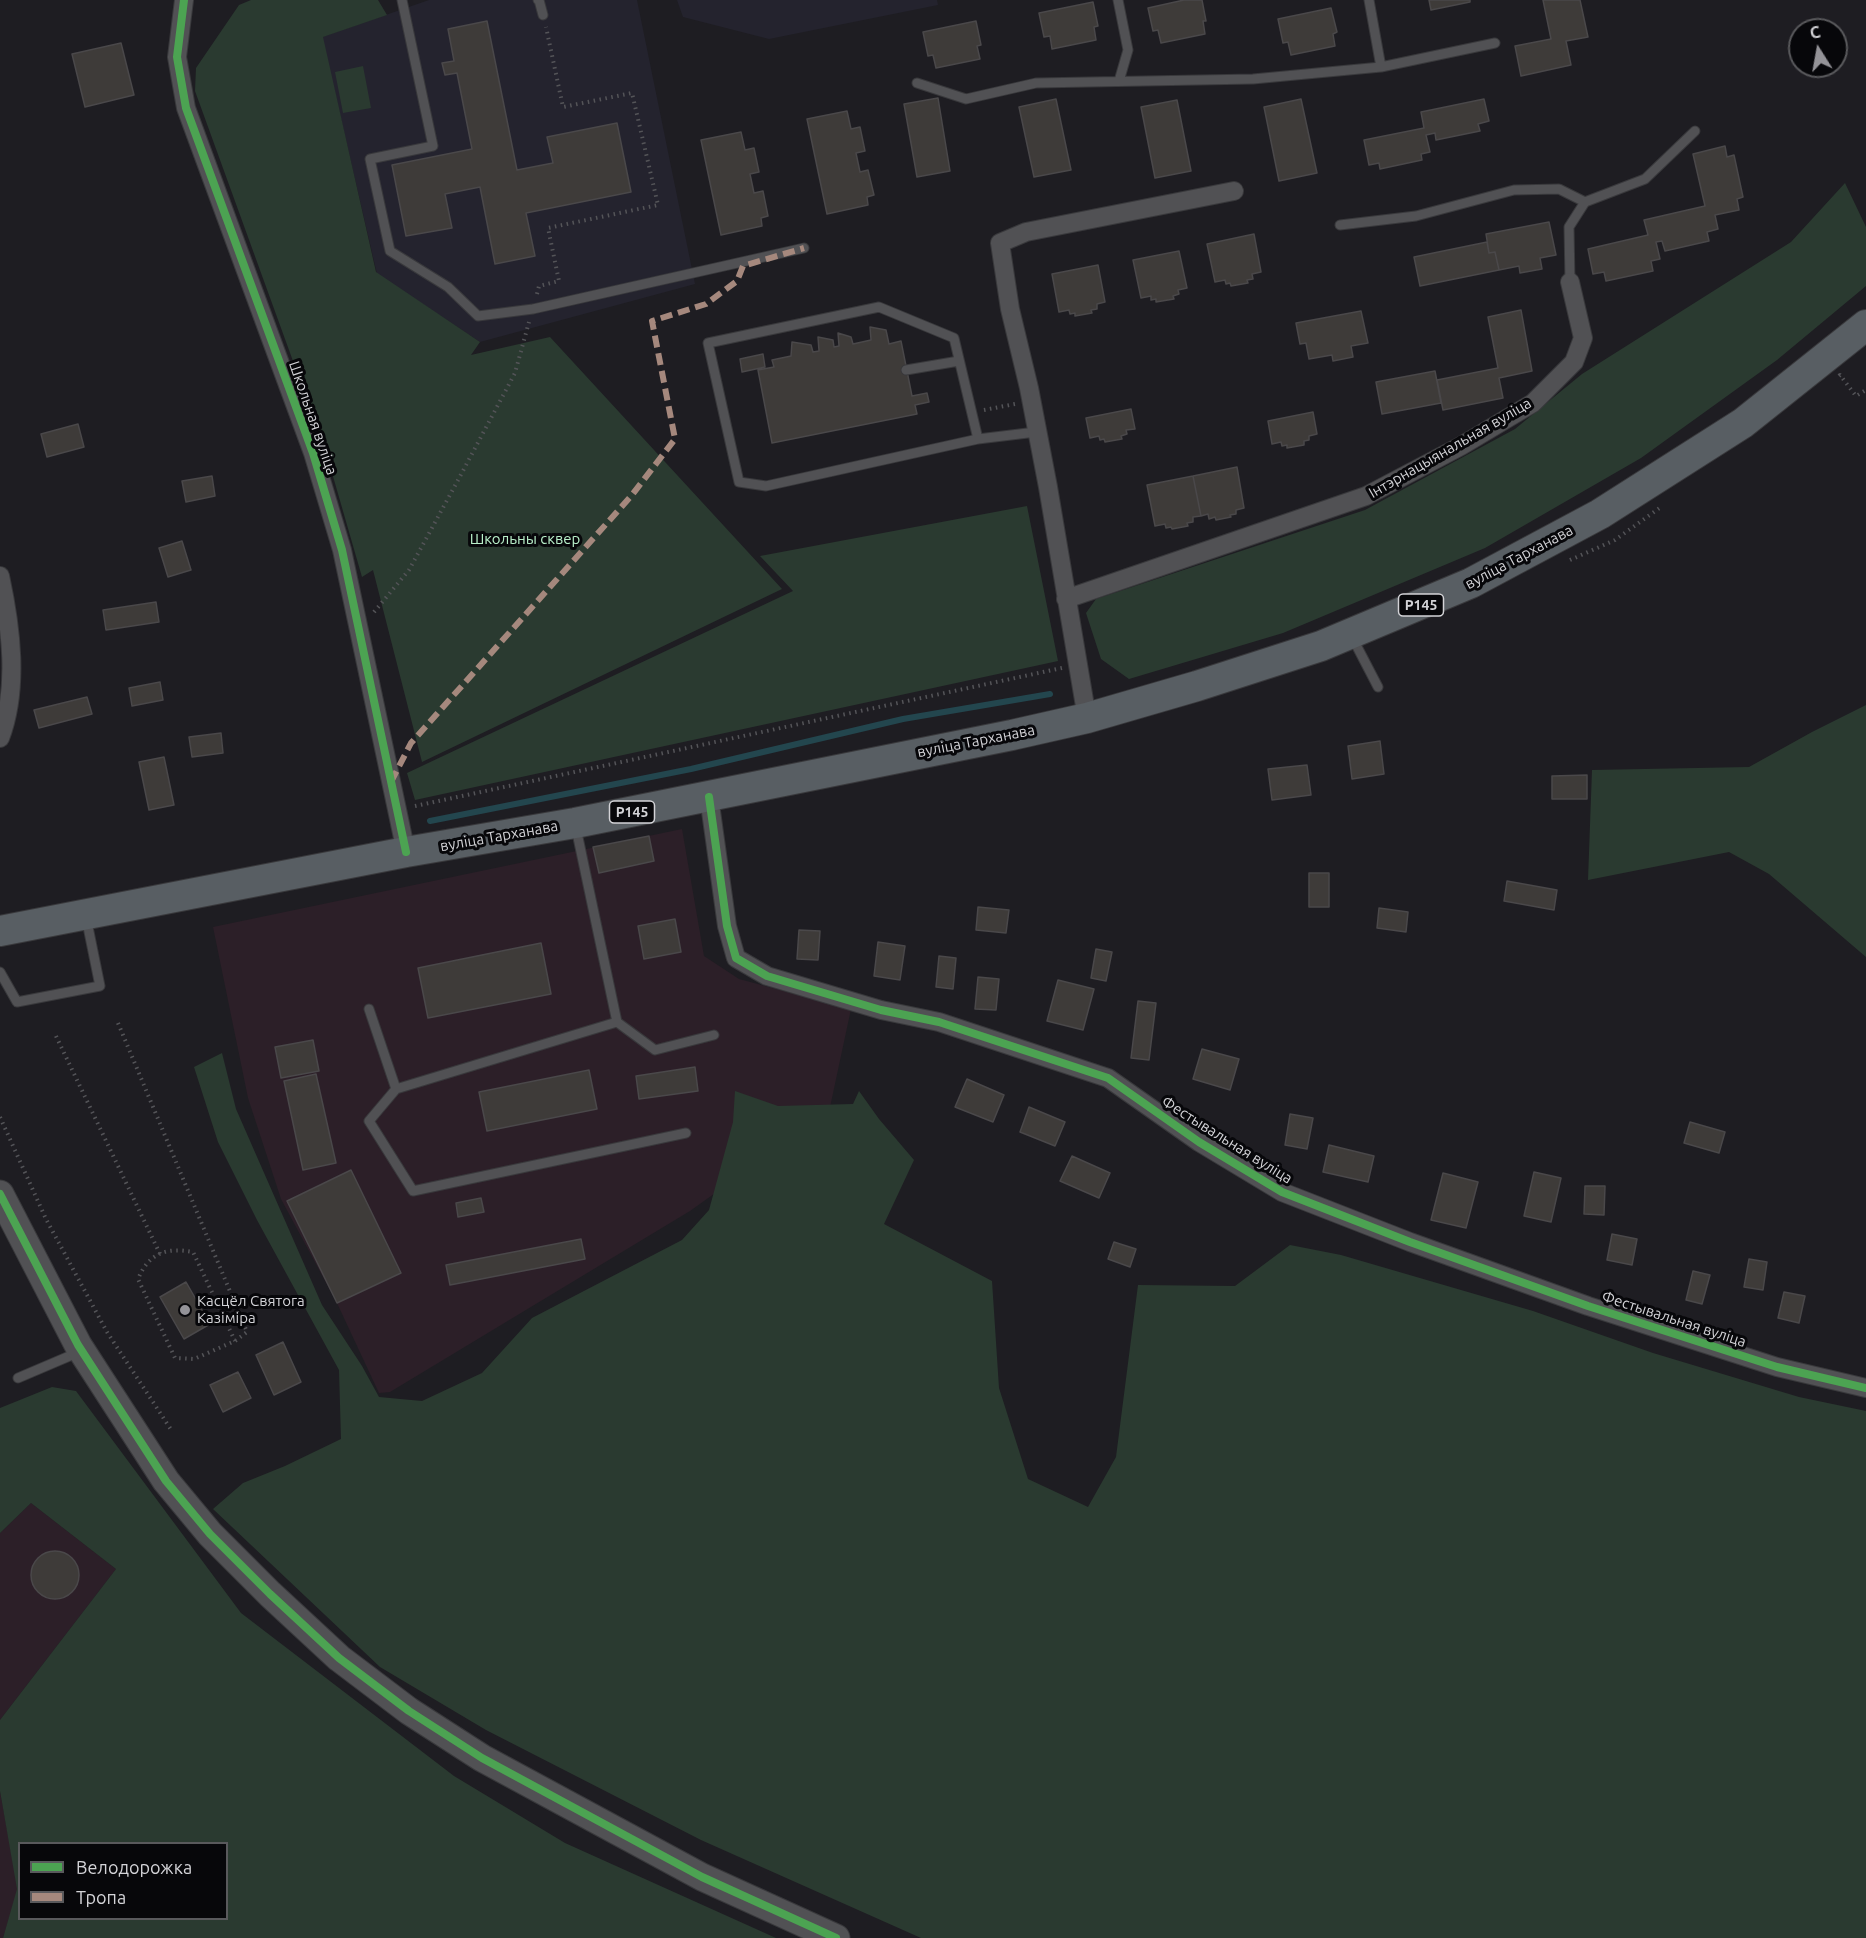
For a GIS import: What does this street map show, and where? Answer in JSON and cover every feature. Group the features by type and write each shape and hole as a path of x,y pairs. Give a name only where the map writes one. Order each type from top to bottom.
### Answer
{"main road":[{"name":"вуліца Тарханава","path":"0,931 709,796 1087,718 1197,686 1351,635 1470,583 1600,514 1743,423 1866,325"}],"street":[{"name":"Школьная вуліца","path":"184,0 177,57 186,108 313,453 344,560 406,852"},
{"path":"1087,718 1048,487 1010,309 1000,243 1026,232 1234,191"},
{"name":"Інтэрнацыянальная вуліца","path":"1066,599 1366,496 1461,446 1533,403 1574,362 1583,338 1570,282"},
{"path":"0,576 8,610 11,646 8,717 0,738"},
{"name":"Фестывальная вуліца","path":"709,796 727,926 735,958 767,976 881,1010 939,1022 1108,1078 1199,1142 1282,1192 1410,1242 1588,1306 1777,1367 1866,1388"},
{"path":"0,1194 81,1351 166,1481 210,1534 339,1658 409,1711 482,1758 702,1877 836,1938"}],"lane":[{"path":"402,0 433,146 370,159 390,251 448,287 478,316 533,309 804,248"},
{"path":"538,0 543,15"},
{"path":"1118,0 1128,50 1119,81"},
{"path":"1369,0 1381,67"},
{"path":"917,83 966,99 1036,82 1253,79 1381,67 1495,44"},
{"path":"1570,282 1569,227 1585,202 1645,179 1695,132"},
{"path":"1340,225 1416,216 1514,190 1559,189 1585,202"},
{"path":"978,439 954,339 879,307 708,343 739,482 766,486 978,439 1036,432"},
{"path":"906,370 959,361"},
{"path":"1351,635 1378,687"},
{"path":"575,823 617,1022 655,1050 714,1035"},
{"path":"0,972 17,1002 100,986 85,915"},
{"path":"369,1009 396,1089"},
{"path":"617,1022 396,1089 369,1121 413,1191 686,1133"},
{"path":"18,1378 81,1351"}],"path":[{"path":"1840,375 1856,396 1866,390"},
{"path":"971,413 1030,401"},
{"path":"396,810 1077,665"},
{"path":"118,1023 247,1332 235,1341 194,1359 175,1358 138,1279 144,1264 159,1254 176,1248 193,1251 235,1341"},
{"path":"56,1036 159,1254"},
{"path":"0,1117 46,1219 107,1332 172,1431"}],"shaded area":[{"path":"429,0 637,0 695,284 480,342 377,274 322,37"},
{"path":"677,0 937,0 938,5 769,39 683,17"},
{"path":"682,829 704,956 739,979 851,1009 829,1112 690,1211 390,1392 379,1393 337,1303 281,1199 248,1098 213,927"},
{"path":"31,1503 116,1569 0,1720 0,1533"},
{"path":"0,1791 18,1889 3,1938 0,1938"}],"green space":[{"name":"Школьны сквер","path":"251,0 378,0 387,15 323,37 376,272 480,342 471,355 550,337 782,589 422,762 373,570 362,577 326,452 195,91 196,68 239,5"},
{"path":"363,66 371,108 343,113 335,72"},
{"path":"1845,183 1866,227 1866,286 1777,360 1641,458 1485,548 1283,633 1129,679 1101,659 1086,613 1096,599 1365,510 1515,429 1582,374 1791,242"},
{"path":"1027,506 1058,661 415,800 407,773 793,591 760,556"},
{"path":"1866,705 1866,957 1769,874 1729,852 1588,880 1592,770 1749,767"},
{"path":"222,1053 236,1109 322,1305 362,1366 379,1397 422,1401 482,1373 532,1318 682,1240 709,1210 733,1122 735,1091 778,1106 853,1104 859,1091 879,1119 914,1160 884,1224 992,1281 999,1388 1028,1479 1088,1507 1116,1457 1138,1285 1235,1286 1290,1245 1341,1255 1533,1311 1653,1353 1799,1397 1866,1411 1866,1938 921,1938 701,1840 486,1730 380,1667 213,1509 243,1483 341,1439 339,1370 257,1220 218,1142 194,1067"},
{"path":"52,1387 76,1391 241,1613 454,1776 565,1843 776,1938 3,1938 17,1889 0,1791 0,1720 116,1569 31,1503 0,1533 0,1408"}],"building":[{"path":"1184,0 1202,0 1206,21 1203,21 1205,34 1161,43 1158,30 1153,31 1148,8"},
{"path":"1429,0 1470,0 1470,2 1431,10"},
{"path":"1543,0 1580,0 1588,37 1566,41 1571,65 1521,76 1515,46 1551,39"},
{"path":"1093,2 1098,26 1094,27 1096,40 1052,49 1050,36 1044,37 1039,13"},
{"path":"1331,8 1337,32 1333,34 1335,46 1291,55 1288,42 1283,43 1278,19"},
{"path":"487,21 517,170 553,163 547,137 617,123 631,192 526,213 535,256 495,264 480,187 445,194 452,228 406,236 392,165 472,149 457,73 445,75 442,63 454,61 448,29"},
{"path":"976,21 981,45 977,46 980,59 936,68 933,55 928,56 923,32"},
{"path":"121,43 134,95 85,107 72,54"},
{"path":"938,98 950,171 917,177 904,104"},
{"path":"1056,99 1071,170 1034,177 1019,107"},
{"path":"1301,99 1317,173 1279,181 1264,107"},
{"path":"1484,99 1489,121 1478,124 1480,131 1436,140 1435,133 1426,135 1430,152 1421,154 1422,160 1380,169 1379,163 1369,165 1364,140 1424,128 1421,112"},
{"path":"1177,100 1191,171 1155,178 1141,107"},
{"path":"847,111 851,129 860,127 865,151 856,153 860,172 868,170 874,195 867,197 868,205 827,214 807,119"},
{"path":"741,132 745,150 754,148 759,172 750,174 754,193 763,191 768,216 761,218 762,226 721,235 701,140"},
{"path":"1725,146 1727,157 1734,155 1743,197 1737,199 1739,210 1715,215 1718,229 1707,232 1709,241 1665,251 1662,241 1656,242 1660,259 1651,261 1653,271 1606,281 1604,272 1593,274 1588,249 1648,235 1644,220 1705,206 1693,154"},
{"path":"1549,222 1556,255 1540,258 1542,269 1520,273 1519,266 1499,270 1495,252 1489,253 1486,234"},
{"path":"1254,234 1261,272 1252,274 1253,279 1247,280 1248,283 1231,286 1230,283 1226,284 1225,280 1215,282 1207,244"},
{"path":"1487,242 1489,253 1495,252 1499,270 1420,286 1414,257"},
{"path":"1179,251 1187,288 1178,290 1179,294 1173,296 1174,299 1156,302 1156,299 1151,300 1151,296 1141,298 1133,260"},
{"path":"1098,265 1105,302 1097,304 1097,309 1091,310 1092,313 1075,316 1075,313 1070,314 1069,310 1059,312 1052,274"},
{"path":"1521,310 1532,371 1499,378 1503,398 1443,410 1437,380 1498,368 1488,317"},
{"path":"1361,311 1368,343 1351,346 1353,357 1333,361 1332,355 1309,359 1306,343 1300,344 1296,323"},
{"path":"870,327 886,330 889,344 901,341 912,396 927,393 929,402 915,405 917,414 772,443 758,370 774,367 772,360 791,356 792,342 811,345 813,352 819,351 818,337 833,340 834,347 839,346 838,333 851,337 853,344 871,340"},
{"path":"763,354 765,367 742,372 740,359"},
{"path":"1435,371 1441,403 1382,414 1376,382"},
{"path":"1131,409 1135,429 1126,430 1127,434 1121,436 1122,439 1105,442 1104,439 1100,440 1099,436 1090,438 1086,418"},
{"path":"1313,412 1317,434 1309,436 1309,440 1304,441 1304,445 1287,448 1287,445 1282,446 1281,442 1272,444 1268,421"},
{"path":"78,424 84,447 47,457 41,434"},
{"path":"1237,467 1244,508 1236,510 1236,514 1230,515 1231,517 1216,520 1215,517 1209,519 1208,514 1201,516 1193,476"},
{"path":"212,476 215,496 186,502 182,481"},
{"path":"1193,476 1201,516 1193,517 1193,522 1187,523 1188,526 1172,529 1171,527 1166,528 1165,524 1155,526 1147,485"},
{"path":"182,541 191,570 168,577 159,548"},
{"path":"156,602 159,622 106,630 103,610"},
{"path":"160,682 163,700 132,706 129,688"},
{"path":"87,697 92,714 39,728 34,710"},
{"path":"221,733 223,753 192,757 189,737"},
{"path":"1380,741 1384,774 1352,779 1348,746"},
{"path":"164,757 174,805 149,810 139,762"},
{"path":"1307,765 1311,795 1272,800 1268,769"},
{"path":"1587,775 1587,799 1552,799 1552,776"},
{"path":"649,836 654,861 599,873 593,847"},
{"path":"1309,873 1329,873 1329,907 1309,907"},
{"path":"1507,881 1557,890 1554,910 1504,901"},
{"path":"978,907 1009,910 1006,933 976,930"},
{"path":"1379,908 1408,912 1406,932 1377,928"},
{"path":"675,919 681,952 644,959 638,926"},
{"path":"799,930 820,931 818,960 797,959"},
{"path":"878,942 905,946 900,980 874,976"},
{"path":"541,943 551,994 428,1018 418,968"},
{"path":"1096,949 1112,952 1106,981 1091,978"},
{"path":"939,956 956,958 953,989 936,987"},
{"path":"978,977 999,979 996,1010 975,1009"},
{"path":"1058,980 1094,989 1083,1030 1047,1021"},
{"path":"1138,1001 1156,1003 1149,1060 1131,1058"},
{"path":"313,1040 319,1071 281,1078 275,1047"},
{"path":"1202,1049 1239,1059 1230,1090 1193,1079"},
{"path":"695,1067 698,1091 639,1099 636,1076"},
{"path":"589,1070 597,1109 487,1131 479,1092"},
{"path":"316,1074 336,1163 303,1170 284,1081"},
{"path":"967,1079 1004,1095 993,1122 955,1107"},
{"path":"1029,1107 1065,1122 1055,1146 1020,1132"},
{"path":"1290,1114 1313,1118 1307,1149 1285,1145"},
{"path":"1690,1122 1725,1132 1719,1153 1684,1143"},
{"path":"1329,1145 1374,1156 1368,1182 1323,1172"},
{"path":"1072,1156 1110,1173 1099,1198 1060,1181"},
{"path":"351,1170 401,1273 337,1303 287,1201"},
{"path":"1534,1172 1561,1178 1551,1222 1524,1216"},
{"path":"1443,1173 1478,1182 1466,1228 1431,1220"},
{"path":"1585,1186 1605,1186 1604,1215 1584,1214"},
{"path":"481,1198 484,1212 458,1217 456,1203"},
{"path":"1612,1234 1637,1239 1632,1265 1607,1260"},
{"path":"581,1239 585,1259 450,1285 446,1265"},
{"path":"1114,1242 1136,1249 1130,1267 1108,1259"},
{"path":"1749,1259 1767,1262 1763,1290 1744,1287"},
{"path":"1693,1271 1710,1275 1702,1304 1686,1300"},
{"name":"Касцёл Святога Казіміра","path":"186,1282 210,1324 184,1339 160,1297"},
{"path":"1784,1292 1805,1296 1799,1323 1778,1318"},
{"path":"283,1342 301,1382 274,1395 256,1355"},
{"path":"238,1372 251,1398 223,1412 210,1385"},
{"path":"55,1551 72,1558 79,1575 72,1592 55,1599 38,1592 31,1575 38,1558"}],"waterway":[{"path":"430,821 691,769 903,719 1050,694"}],"marked path":[{"path":"391,782 411,743 632,495 675,439 652,321 706,304 737,281 743,266 804,248"}],"cycle path":[{"path":"184,0 177,57 186,108 313,453 342,550 406,852"},
{"path":"709,797 727,926 736,958 767,976 881,1010 939,1022 1108,1078 1199,1142 1282,1192 1410,1242 1588,1306 1777,1367 1866,1388"},
{"path":"0,1194 78,1345 166,1481 210,1534 339,1658 409,1711 482,1758 702,1877 836,1938"}],"place":[{"name":"Касцёл Святога Казіміра","path":"185,1310"}]}
